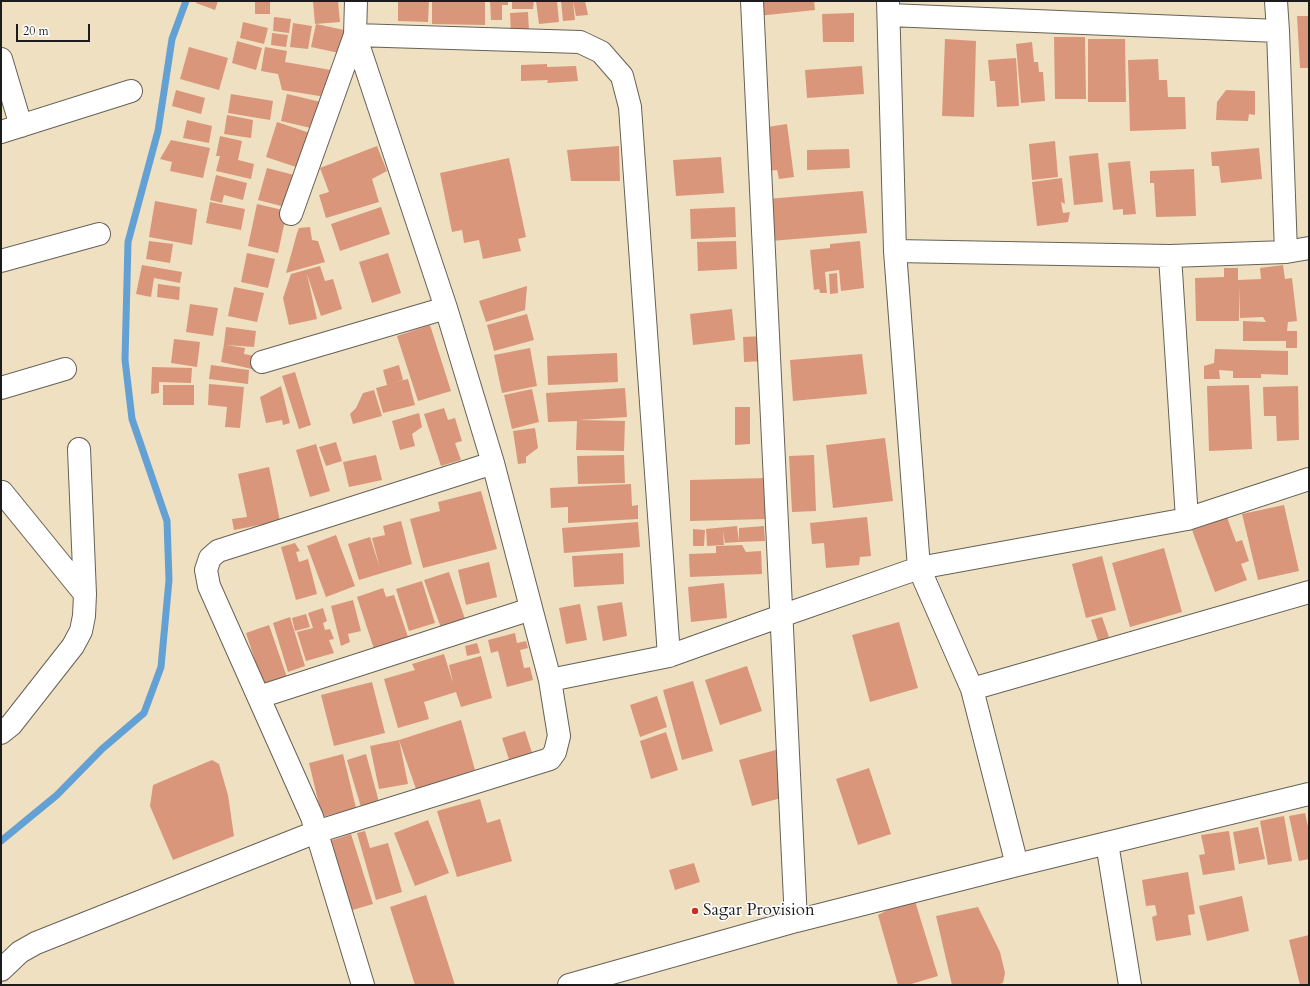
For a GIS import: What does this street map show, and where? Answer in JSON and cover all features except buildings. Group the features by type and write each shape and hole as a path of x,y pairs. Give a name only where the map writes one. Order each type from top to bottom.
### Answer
{"street":[{"path":"291,214 355,35 356,1"},
{"path":"752,1 796,921"},
{"path":"1276,1 1286,252"},
{"path":"1017,865 972,689 919,568 895,251 889,8 1278,31"},
{"path":"1,970 20,952 36,943 316,832 550,759 555,752 559,736 550,680 493,463 446,308 355,35"},
{"path":"355,35 580,42 601,52 622,76 630,107 669,656"},
{"path":"1,59 11,129 131,92"},
{"path":"1,261 99,234"},
{"path":"895,251 1170,256 1286,252 1309,248"},
{"path":"1170,256 1187,519"},
{"path":"262,362 446,308"},
{"path":"1,388 65,369"},
{"path":"4,723 72,646 80,631 84,616 85,594 79,449"},
{"path":"363,985 312,817 209,586 206,570 210,558 218,551 493,463"},
{"path":"550,680 669,656 919,568 1187,519 1309,479"},
{"path":"2,492 85,594"},
{"path":"972,689 1309,592"},
{"path":"258,697 531,609"},
{"path":"569,985 796,921 1017,865 1309,794"},
{"path":"1108,843 1130,985"}],"waterway":[{"path":"1,841 57,795 102,749 144,713 161,667 169,580 167,521 132,419 125,360 128,242 158,131 172,39 186,1"}],"place":[{"name":"Sagar Provision","path":"695,911"}]}
